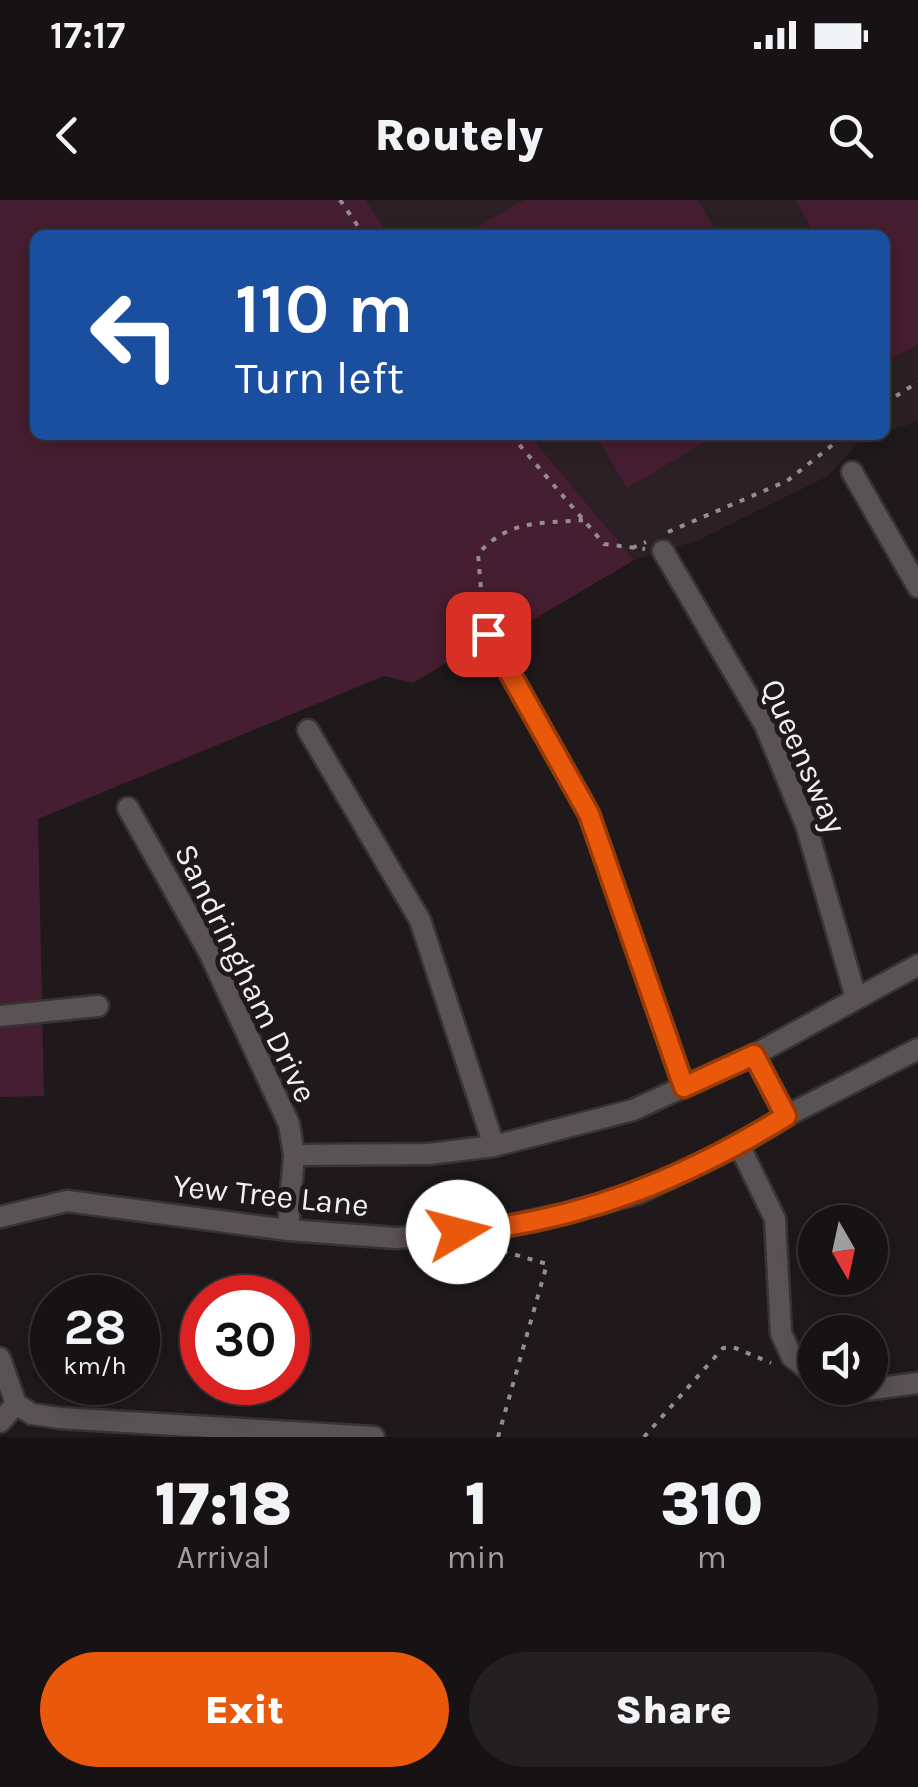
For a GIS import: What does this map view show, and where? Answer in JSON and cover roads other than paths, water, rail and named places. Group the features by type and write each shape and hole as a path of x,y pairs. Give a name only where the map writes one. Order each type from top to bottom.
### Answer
{"street":[{"path":"852,472 918,588"},
{"name":"Queensway","path":"659,542 765,726 806,825 856,998"},
{"path":"488,634 589,814 684,1087"},
{"path":"308,730 420,920 494,1146"},
{"name":"Sandringham Drive","path":"128,808 209,952 289,1124 294,1156 288,1230"},
{"path":"294,1156 430,1154 494,1146 634,1110 754,1055 918,965"},
{"path":"0,1016 98,1006"},
{"name":"Yew Tree Lane","path":"0,1217 67,1201 288,1230 396,1238 489,1230 639,1193 918,1050"},
{"path":"754,1055 786,1116"},
{"path":"739,1145 774,1219 782,1333 798,1362"},
{"path":"0,1358 16,1404 32,1414 374,1437"},
{"path":"888,1387 918,1383"},
{"path":"0,1422 16,1404"}]}
